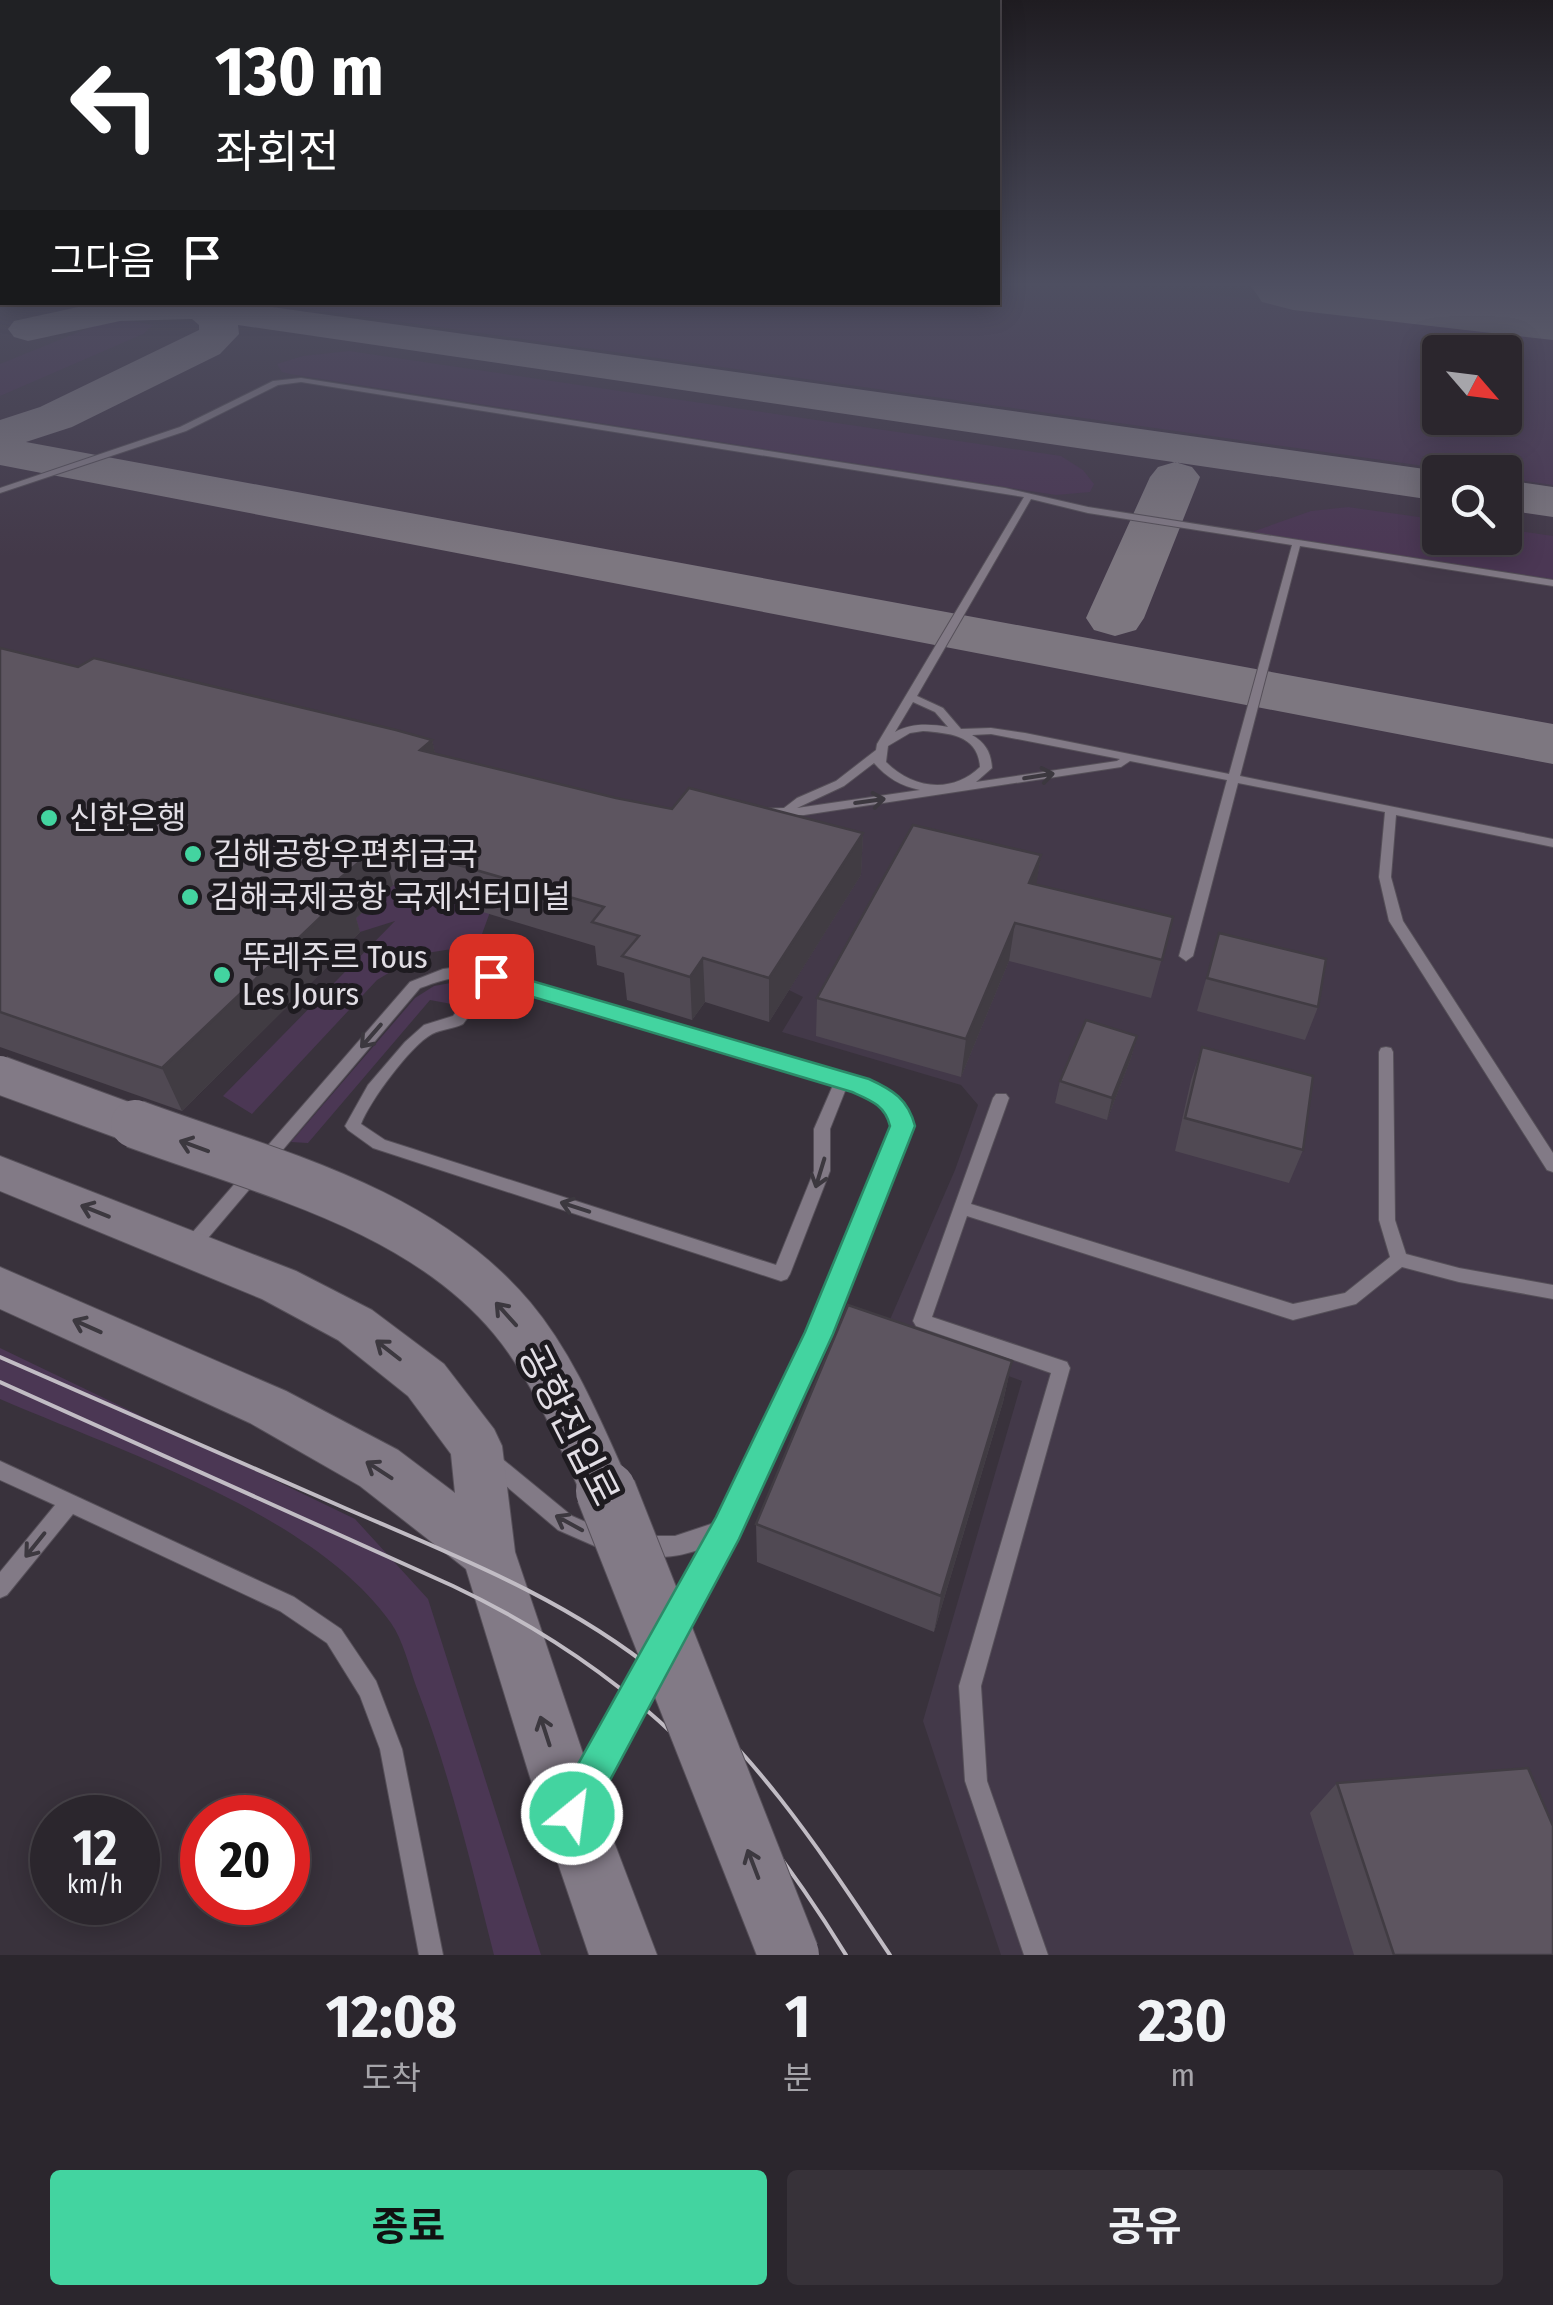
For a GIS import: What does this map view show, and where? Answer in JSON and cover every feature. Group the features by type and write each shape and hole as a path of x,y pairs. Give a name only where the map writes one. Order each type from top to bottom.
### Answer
{"main road":[{"name":"공항진입로","path":"0,1075 350,1202 399,1226 459,1267 513,1319 565,1402 616,1513 789,1955"},
{"path":"0,1173 279,1285 355,1325 426,1380 476,1446 488,1552 572,1814 623,1955"},
{"path":"0,1287 268,1407 379,1468 488,1552"}],"lane":[{"path":"0,492 183,429 276,383 301,380 1005,490 1027,498 1553,583"},
{"path":"911,697 939,710 958,732 982,748 986,768 967,783 934,789 900,781 880,763 881,748 1027,498"},
{"path":"1186,956 1298,542"},
{"path":"789,809 856,774 881,748 907,730 923,728 1008,734 1125,760 1162,762 1553,843"},
{"path":"753,813 804,811 1120,764 1125,760"},
{"path":"1391,809 1385,877 1396,921 1553,1166"},
{"path":"188,1249 415,984 442,974 466,971 491,976 842,1080 886,1097 899,1111 902,1126 819,1334 728,1528 572,1814"},
{"path":"491,976 460,1018 449,1026 427,1031 386,1075 359,1109 353,1126 358,1133 379,1144 780,1274 822,1171 822,1130 842,1080"},
{"path":"1386,1052 1387,1220 1399,1259"},
{"path":"1001,1098 922,1321 1061,1368 970,1686 976,1781 1036,1955"},
{"path":"962,1208 1293,1312 1350,1299 1399,1259"},
{"path":"1399,1259 1459,1275 1553,1292"},
{"path":"476,1446 530,1497 565,1523 606,1540 659,1548 692,1543 728,1528"},
{"path":"0,1470 287,1604 334,1636 368,1689 391,1749 432,1955"},
{"path":"0,1588 70,1502"}],"shaded area":[{"path":"0,374 1422,374 1422,435 1522,435 1522,374 1553,374 1553,1955 1001,1955 923,1721 1022,1381 885,1331 955,1170 978,1105 961,1085 782,1032 803,997 789,990 860,876 0,683"},
{"path":"0,374 50,374 0,396"},
{"path":"291,374 507,374 1061,456 1083,470 1094,484 1090,492 1056,495"},
{"path":"773,374 1422,374 1422,435 1522,435 1522,374 1553,374 1553,485 1522,480 1522,455 1422,455 1422,466"},
{"path":"1348,507 1422,517 1422,555 1522,555 1522,531 1553,536 1553,579 1252,532 1311,511"},
{"path":"393,885 490,912 478,945 420,954 377,980 252,1114 223,1096 395,921 360,932 345,927"},
{"path":"451,983 469,988 457,1005 430,1000 308,1143 291,1142 415,998 434,986"},
{"path":"0,1348 355,1519 428,1599 541,1955 494,1955 450,1786 402,1645 391,1623 357,1584 314,1549 212,1490 0,1399"}],"building":[{"name":"김해국제공항 국제선터미널","path":"0,648 78,667 94,658 396,730 432,740 420,750 616,798 672,809 689,788 863,833 769,978 703,958 690,977 622,956 639,936 592,922 604,907 382,843 332,885 348,889 325,913 162,1068 0,1012"},
{"path":"913,825 1041,855 1029,883 1173,917 1162,960 1015,923 966,1039 817,998"},
{"path":"1219,933 1326,959 1318,1007 1207,978"},
{"path":"1086,1020 1137,1036 1112,1098 1060,1081"},
{"path":"1202,1047 1313,1076 1303,1150 1185,1118"},
{"path":"848,1305 1012,1361 941,1596 756,1524"},
{"path":"1528,1768 1553,1826 1553,1955 1394,1955 1337,1783"}],"taxiway":[{"path":"0,435 56,417 145,374"},
{"path":"659,374 1422,483"},
{"path":"0,451 1553,744"},
{"path":"1115,618 1175,477"},
{"path":"1522,497 1553,502"}],"tram line":[{"path":"0,1357 510,1581 624,1648 695,1705 757,1771 813,1842 890,1955"},
{"path":"0,1382 453,1586 576,1656 630,1696 723,1786 766,1838 846,1955"}],"place":[{"name":"신한은행","path":"49,818"},
{"name":"김해공항우편취급국","path":"193,854"},
{"name":"김해국제공항 국제선터미널","path":"190,897"},
{"name":"뚜레주르 Tous Les Jours","path":"222,975"}],"route":[{"path":"491,976 860,1086 886,1097 899,1111 902,1126 819,1334 728,1528 572,1814"}]}
